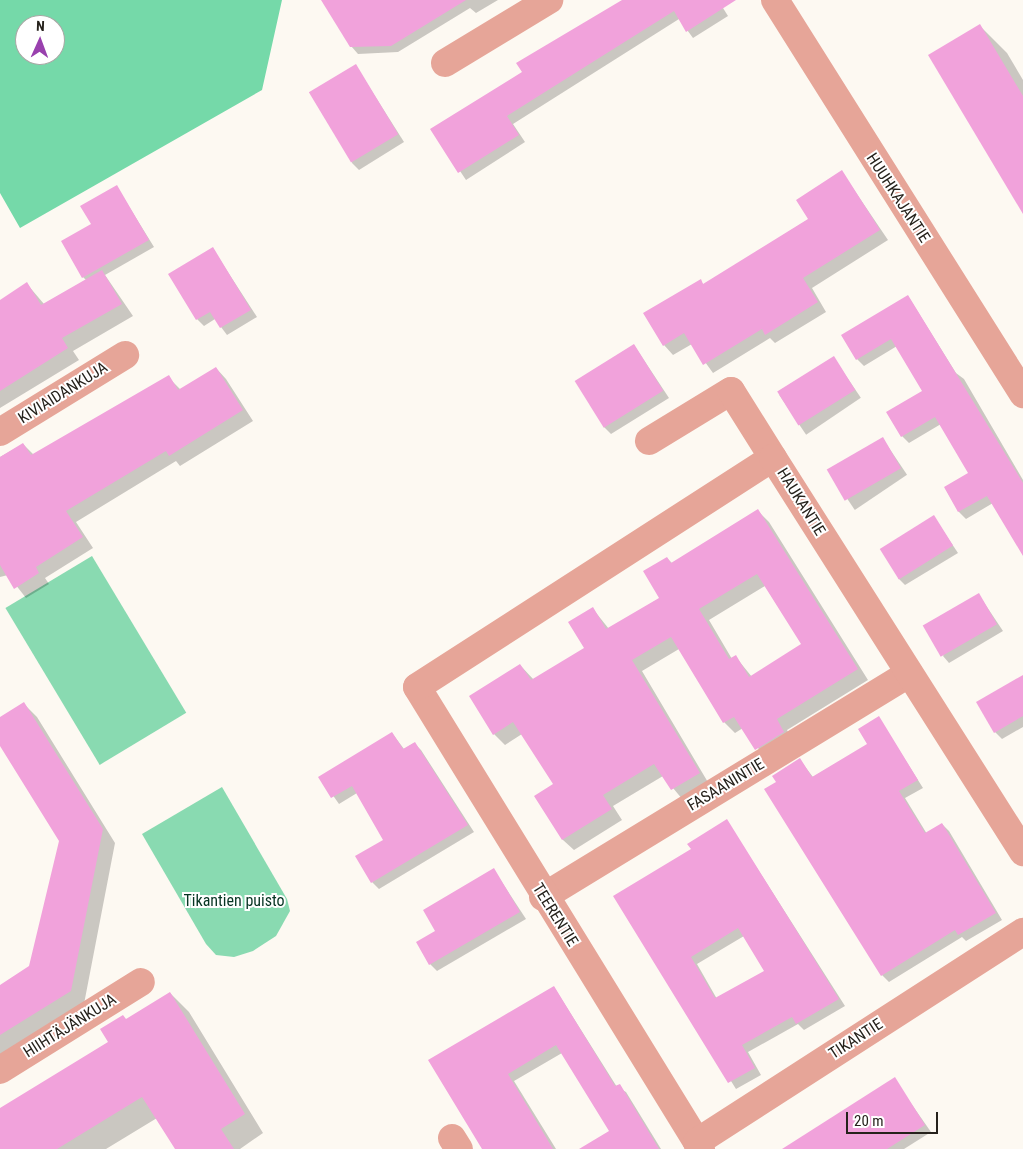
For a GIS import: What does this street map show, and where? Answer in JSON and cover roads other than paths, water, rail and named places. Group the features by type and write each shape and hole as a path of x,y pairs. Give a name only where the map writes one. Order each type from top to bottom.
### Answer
{"street":[{"path":"445,63 549,0"},
{"name":"HUUHKAJANTIE","path":"775,0 1023,394"},
{"name":"KIVIAIDANKUJA","path":"0,432 125,355"},
{"path":"649,441 731,391 773,458"},
{"name":"HAUKANTIE","path":"417,687 773,458 1023,852"},
{"name":"FASAANINTIE","path":"544,897 909,674"},
{"name":"TEERENTIE","path":"417,687 544,897 699,1146"},
{"name":"TIKANTIE","path":"699,1146 1023,932"},
{"name":"HIIHTÄJÄNKUJA","path":"0,1070 140,982"}],"park label":[{"name":"Tikantien puisto","path":"234,901"}]}
